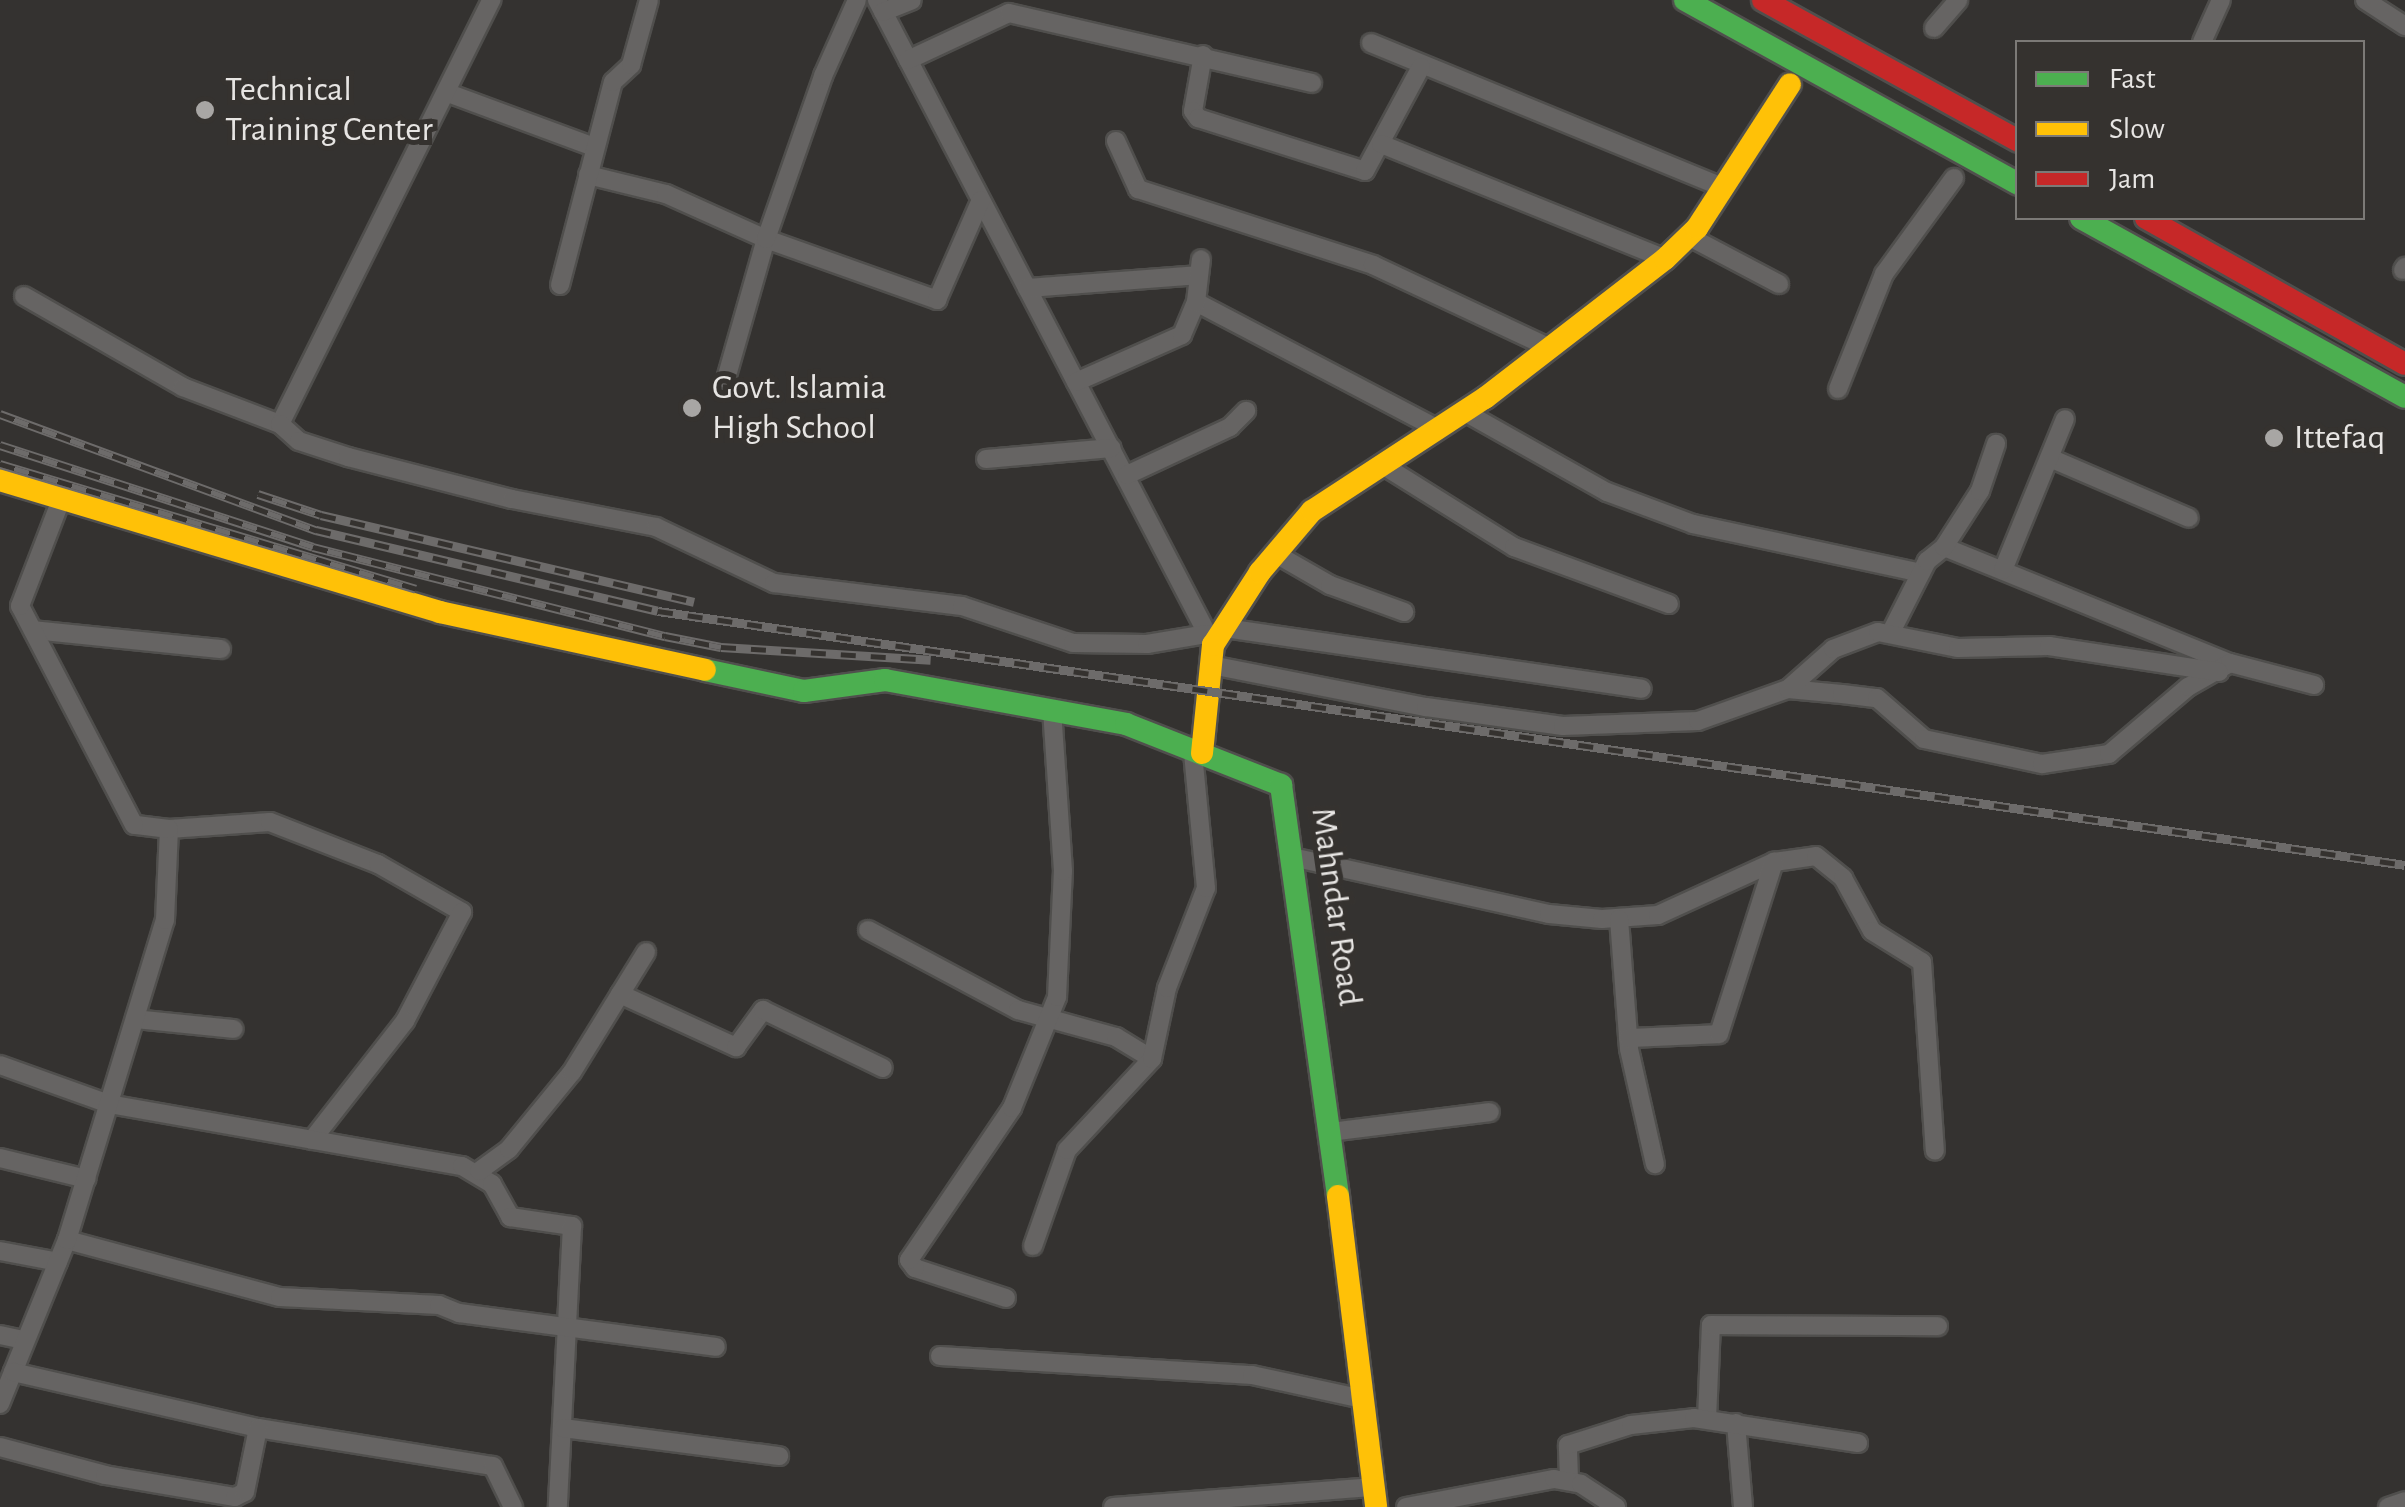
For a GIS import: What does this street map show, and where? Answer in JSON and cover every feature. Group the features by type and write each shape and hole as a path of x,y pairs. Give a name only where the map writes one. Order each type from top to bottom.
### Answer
{"main road":[{"path":"1685,0 2015,182"},
{"path":"1763,0 2015,140"},
{"path":"0,480 440,612 804,691 885,680 1126,724 1198,752 1214,643 1276,554 1312,511 1434,427 1463,412 1666,259 1688,236 1790,84"},
{"path":"1965,156 1983,121"},
{"path":"2084,220 2405,398"},
{"path":"2150,220 2405,364"},
{"name":"Mahndar Road","path":"1198,752 1281,785 1330,1132 1375,1497"}],"street":[{"path":"280,424 491,0"},
{"path":"560,285 613,82 631,66 649,0"},
{"path":"726,379 766,240 822,76 857,0"},
{"path":"912,0 880,6 1214,643 1426,708 1563,726 1698,721 1788,689 1850,639 1890,632 1958,648 2049,646 2224,668 2314,684"},
{"path":"1934,28 1958,0"},
{"path":"2203,40 2221,0"},
{"path":"2376,3 2405,26"},
{"path":"908,60 1005,6 1312,82"},
{"path":"1372,43 1421,68 1719,186"},
{"path":"1203,55 1193,111 1198,118 1365,170 1421,68"},
{"path":"448,92 594,148"},
{"path":"1116,141 1138,189 1373,265 1548,347"},
{"path":"1381,144 1666,259"},
{"path":"588,175 666,194 766,240 937,300 981,200"},
{"path":"1838,389 1884,274 1954,178"},
{"path":"1688,236 1779,284"},
{"path":"1027,288 1200,267 1196,302 1182,335 1076,382"},
{"path":"24,296 182,387 280,424 299,441 512,499 656,526 774,583 962,606 1072,643 1214,643 1642,689"},
{"path":"1196,302 1434,427"},
{"path":"1127,476 1230,427 1246,411"},
{"path":"1463,412 1607,492 1693,524 1921,573"},
{"path":"2004,570 2065,419"},
{"path":"1890,632 1921,573 1944,548 1980,491 1996,444"},
{"path":"986,460 1112,448"},
{"path":"2050,458 2189,518"},
{"path":"1380,464 1514,547 1669,604"},
{"path":"61,500 20,606 134,825 169,829 270,822 378,864 462,912 405,1021 312,1140"},
{"path":"1944,548 2004,570 2224,668"},
{"path":"1276,554 1330,585 1404,612"},
{"path":"32,630 221,649"},
{"path":"1788,689 1877,698 1924,739 1941,745 2025,762 2070,763 2126,744 2188,686 2224,668"},
{"path":"1006,1298 915,1268 908,1260 1012,1108 1050,1020 1063,940 1052,711"},
{"path":"1033,1246 1067,1150 1152,1060 1166,988 1206,888 1198,752"},
{"path":"0,1404 67,1240 164,920 169,829"},
{"path":"1292,857 1548,914 1620,918 1658,915 1698,901 1774,862 1816,856 1844,878 1872,931 1922,962 1934,1151"},
{"path":"1628,1038 1719,1034 1774,862"},
{"path":"1620,918 1628,1038 1654,1164"},
{"path":"868,930 1050,1020 1116,1036 1152,1060"},
{"path":"479,1171 509,1149 558,1091 646,952"},
{"path":"620,994 736,1047 754,1013 763,1010 883,1068"},
{"path":"134,1019 233,1029"},
{"path":"0,1065 109,1104 479,1171 510,1217 577,1230 558,1507"},
{"path":"1330,1132 1490,1112"},
{"path":"0,1158 87,1179"},
{"path":"67,1240 280,1298 438,1305 568,1328 716,1347"},
{"path":"0,1251 58,1262"},
{"path":"1707,1420 1711,1324 1938,1326"},
{"path":"0,1334 24,1340"},
{"path":"940,1356 1252,1374 1363,1399"},
{"path":"14,1372 258,1428 493,1466 513,1507"},
{"path":"1569,1479 1568,1445 1599,1431 1707,1420 1858,1443"},
{"path":"1736,1423 1743,1507"},
{"path":"0,1447 105,1475 235,1497 245,1492 258,1428"},
{"path":"563,1428 779,1456"},
{"path":"1406,1507 1446,1495 1569,1479 1616,1507"},
{"path":"1113,1507 1375,1497"},
{"path":"2388,1507 2405,1501"}],"railway":[{"path":"0,414 316,530 658,611 2405,865"},
{"path":"0,445 313,547 665,636 721,647 931,660"},
{"path":"0,464 416,589"},
{"path":"258,494 321,515 694,602"}],"traffic: fast":[{"path":"1685,0 2015,182"},
{"path":"2085,220 2405,397"},
{"path":"705,670 804,691 885,680 1126,724 1281,785 1338,1196"}],"traffic: slow":[{"path":"1202,753 1213,645 1260,572 1312,511 1485,398 1665,259 1697,228 1790,84"},
{"path":"0,480 440,612 705,670"},
{"path":"1338,1196 1376,1507"}],"traffic: jam":[{"path":"1763,0 2015,139"},
{"path":"2150,220 2405,364"}],"place":[{"name":"Technical Training Center","path":"205,110"},
{"name":"Govt. Islamia High School","path":"692,408"},
{"name":"Ittefaq","path":"2274,438"}]}
